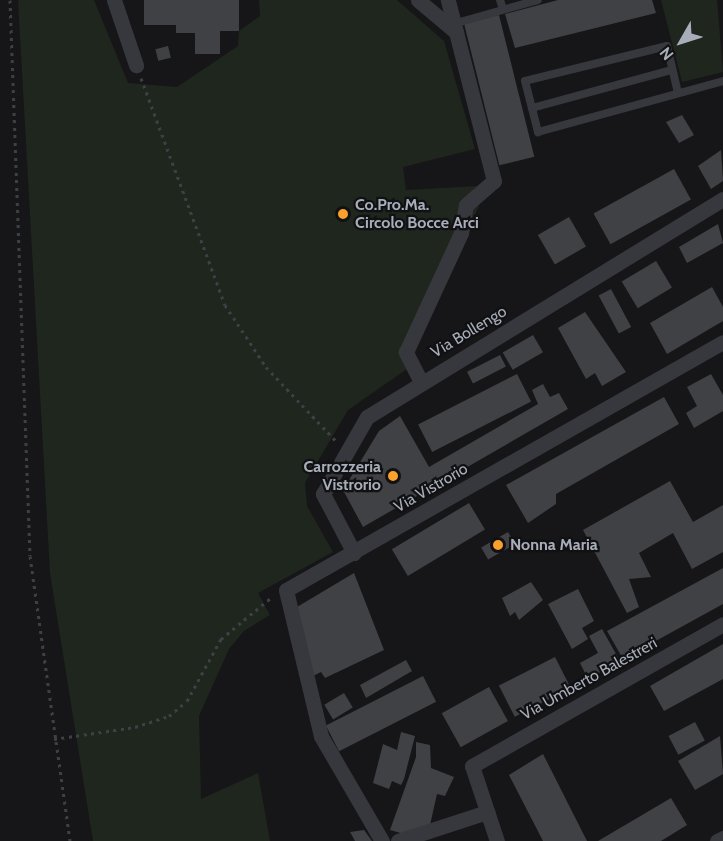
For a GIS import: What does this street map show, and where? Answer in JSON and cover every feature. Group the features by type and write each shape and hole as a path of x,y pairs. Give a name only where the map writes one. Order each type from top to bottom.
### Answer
{"street":[{"path":"114,0 136,65"},
{"path":"418,0 454,28"},
{"path":"421,382 406,352 461,233 466,205 494,181 448,0"},
{"name":"Via Bollengo","path":"354,553 323,494 367,417 723,199"},
{"name":"Via Vistrorio","path":"286,590 723,342"},
{"path":"286,590 321,736 382,841"},
{"name":"Via Umberto Balestreri","path":"487,812 472,766 723,624"},
{"path":"398,841 487,812 497,841"},
{"path":"717,841 723,838"}],"lane":[{"path":"500,0 503,9"},
{"path":"454,28 503,9 538,0"},
{"path":"678,93 667,46 525,81 538,132 723,81"},
{"path":"531,108 672,70"}],"path":[{"path":"10,0 30,556 53,740 70,841"},
{"path":"136,65 225,305 266,367 320,429 349,448"},
{"path":"53,740 135,727 169,716 187,701 221,639 258,603 286,590"}],"shaded area":[{"path":"18,0 94,0 128,83 177,87 238,46 239,31 260,16 259,0 397,0 444,41 475,149 403,167 406,190 478,186 481,201 407,369 348,410 305,483 307,506 333,552 258,593 270,615 244,631 229,649 199,716 201,799 258,773 270,841 93,841 50,573"},
{"path":"661,0 717,0 723,72 682,82"}],"building":[{"path":"144,0 239,0 239,31 220,31 220,54 195,54 195,33 176,33 176,25 144,25"},
{"path":"558,0 652,0 656,13 515,48 505,14"},
{"path":"499,15 534,157 499,165 464,24"},
{"path":"168,46 171,58 158,61 155,49"},
{"path":"682,115 694,135 679,143 666,122"},
{"path":"721,150 723,181 711,189 698,166"},
{"path":"674,169 691,200 611,244 594,214"},
{"path":"569,217 586,246 555,264 538,235"},
{"path":"718,224 723,243 687,263 679,247"},
{"path":"656,261 672,288 638,308 622,282"},
{"path":"712,287 723,307 723,321 667,354 650,323"},
{"path":"611,289 631,327 619,334 599,296"},
{"path":"585,312 626,372 602,386 595,373 586,379 558,328"},
{"path":"533,335 543,352 513,370 503,352"},
{"path":"500,355 506,367 473,383 467,372"},
{"path":"517,374 531,402 432,452 418,424"},
{"path":"711,374 723,395 723,411 694,428 686,413 697,406 687,387"},
{"name":"Carrozzeria Vistrorio","path":"543,384 550,397 559,393 568,409 363,527 343,490 379,431 400,416 429,467 538,404 532,390"},
{"path":"664,397 679,424 556,494 556,504 528,523 506,485"},
{"path":"670,481 693,522 723,505 723,552 692,569 673,533 639,553 651,577 629,579 639,607 627,613 583,530"},
{"path":"469,503 485,530 408,576 392,549"},
{"name":"Nonna Maria","path":"508,532 515,544 488,560 481,548"},
{"path":"723,568 723,604 623,659 607,631"},
{"path":"354,573 384,650 325,678 321,672 313,676 297,607"},
{"path":"531,582 543,600 519,620 515,612 510,616 502,598"},
{"path":"578,589 594,621 582,628 588,639 572,649 548,604"},
{"path":"602,629 620,661 588,679 580,663 598,653 589,636"},
{"path":"723,644 723,679 664,711 650,686"},
{"path":"555,657 571,688 515,717 499,686"},
{"path":"406,660 412,671 366,698 360,685"},
{"path":"423,676 436,702 339,751 326,725"},
{"path":"489,687 508,721 461,747 442,713"},
{"path":"344,693 353,708 333,719 324,705"},
{"path":"695,722 705,741 678,755 669,736"},
{"path":"401,732 415,736 404,779 401,785 392,781 389,789 373,783 383,744 397,750"},
{"path":"720,736 723,774 695,790 678,761"},
{"path":"416,742 430,745 431,768 454,777 445,796 437,794 430,825 404,834 390,830 416,757"},
{"path":"543,754 587,841 543,841 509,775"},
{"path":"671,798 687,825 661,841 598,841"},
{"path":"364,830 372,841 355,841 350,832"}],"place":[{"name":"Co.Pro.Ma. Circolo Bocce Arci","path":"343,214"},
{"name":"Carrozzeria Vistrorio","path":"393,476"},
{"name":"Nonna Maria","path":"498,545"}]}
